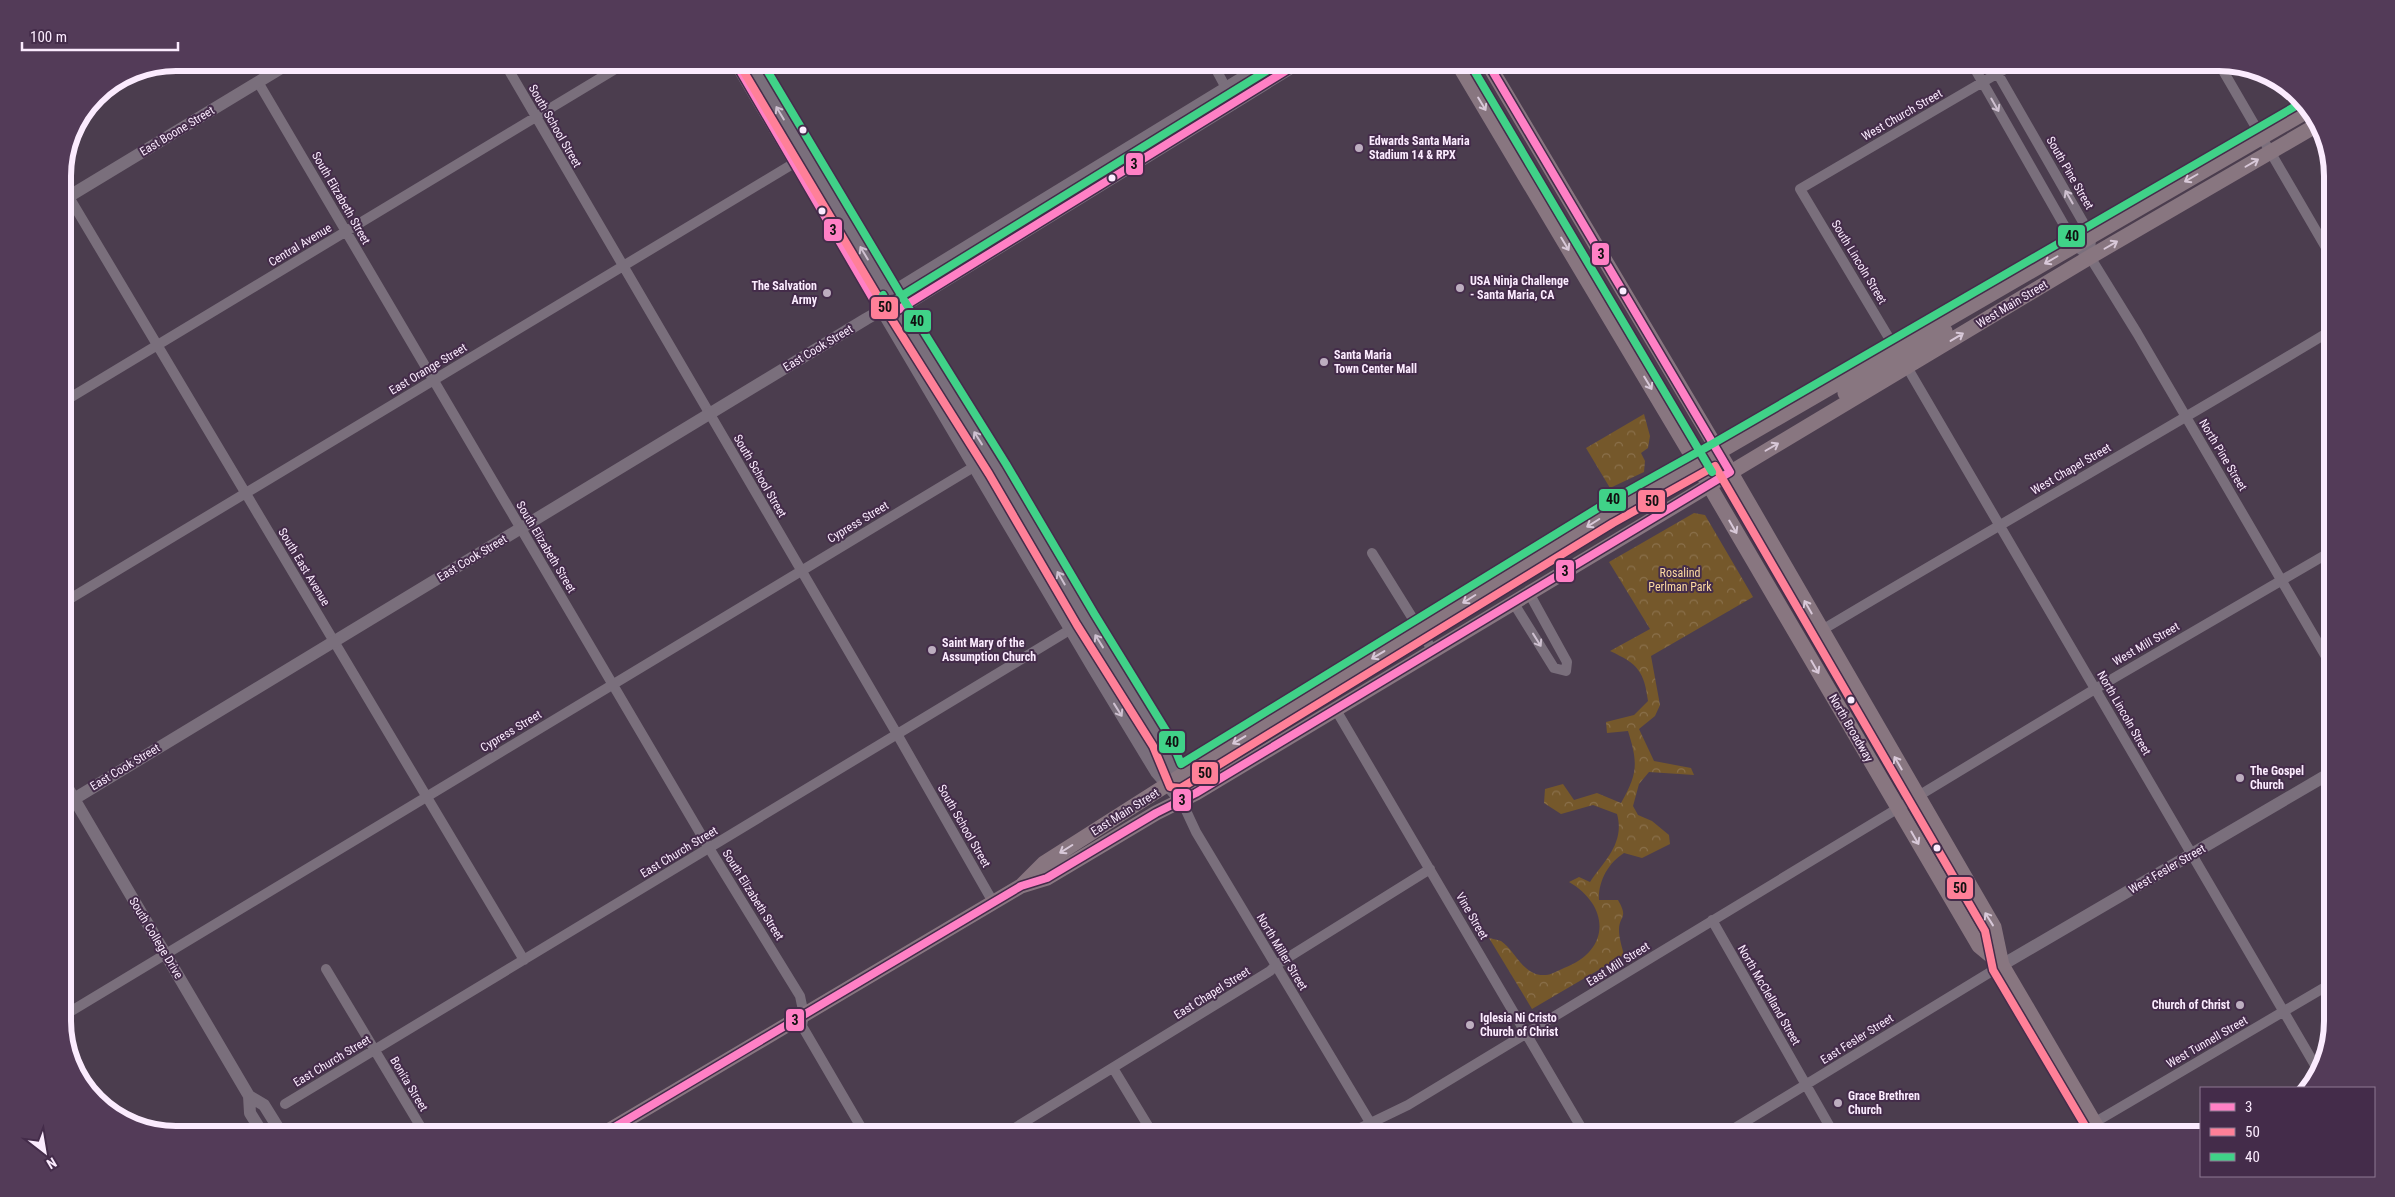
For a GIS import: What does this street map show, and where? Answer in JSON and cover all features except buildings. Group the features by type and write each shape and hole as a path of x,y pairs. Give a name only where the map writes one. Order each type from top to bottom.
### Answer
{"main road":[{"name":"North Broadway","path":"1461,71 1696,464 1979,946 2002,965"},
{"name":"North Broadway","path":"1492,71 1719,452 1994,927 2002,965 2096,1126"},
{"name":"West Main Street","path":"1696,464 2303,114"},
{"name":"West Main Street","path":"1708,485 2090,257 2312,128"},
{"path":"1906,367 1904,361 1911,352 1964,317 1987,297"},
{"path":"1811,424 1834,402 1892,362 1896,356 1895,348"},
{"name":"East Main Street","path":"1021,886 1044,863 1172,782 1608,514 1696,464"},
{"name":"East Main Street","path":"617,1126 803,1020 993,902 1021,886 1046,878 1156,813 1182,802 1708,485"}],"street":[{"name":"East Boone Street","path":"71,191 276,71"},
{"name":"South School Street","path":"509,71 897,734 993,902"},
{"name":"Central Avenue","path":"71,397 613,71"},
{"path":"740,71 972,468 990,494 1070,630 1172,782 1182,802"},
{"path":"755,71 898,310 998,469 1086,620 1162,742 1172,782"},
{"path":"1217,71 1233,105"},
{"path":"880,311 889,294 1253,71"},
{"name":"East Cook Street","path":"71,800 880,311 898,310 1287,71"},
{"path":"1976,71 2076,246 2090,257"},
{"name":"South Pine Street","path":"1996,71 2092,236"},
{"name":"West Church Street","path":"1800,189 2003,71"},
{"path":"2224,71 2324,244"},
{"name":"South Elizabeth Street","path":"258,82 709,848 800,996 803,1020 861,1126"},
{"name":"East Orange Street","path":"71,598 806,156"},
{"name":"South Lincoln Street","path":"1800,189 1895,348"},
{"path":"1052,195 1061,210"},
{"name":"South East Avenue","path":"71,204 246,493 524,960"},
{"path":"2090,257 2092,236"},
{"name":"North Pine Street","path":"2090,257 2324,653"},
{"name":"West Chapel Street","path":"1822,630 1999,524 2186,418 2324,335"},
{"name":"North Lincoln Street","path":"1906,367 2314,1064"},
{"name":"Cypress Street","path":"71,1011 972,468"},
{"path":"1372,553 1433,651"},
{"name":"West Mill Street","path":"1897,807 2094,689 2324,557"},
{"path":"1513,602 1554,668 1566,671 1567,662 1529,592"},
{"name":"East Church Street","path":"285,1104 1086,620"},
{"name":"Vine Street","path":"1336,710 1580,1126"},
{"name":"West Fesler Street","path":"2002,965 2324,777"},
{"name":"North Miller Street","path":"1182,802 1196,832 1226,885 1372,1126"},
{"name":"South College Drive","path":"71,807 166,954 249,1096 250,1113 258,1126"},
{"name":"East Mill Street","path":"1364,1126 1408,1105 1527,1034 1897,807"},
{"name":"East Chapel Street","path":"1018,1126 1270,971 1276,965 1430,869"},
{"name":"North McClelland Street","path":"1712,920 1829,1126"},
{"name":"East Fesler Street","path":"1738,1126 2002,965"},
{"name":"Bonita Street","path":"326,969 420,1126"},
{"name":"West Tunnell Street","path":"2103,1126 2324,988"},
{"path":"1113,1068 1148,1126"},
{"name":"South College Drive","path":"249,1096 264,1105 277,1126"}],"green space":[{"path":"1644,414 1650,436 1648,448 1641,453 1645,461 1644,472 1610,488 1586,448"},
{"name":"Rosalind Perlman Park","path":"1694,513 1705,515 1753,597 1651,656 1660,705 1655,716 1639,729 1654,761 1691,768 1694,775 1649,772 1639,784 1633,806 1638,815 1652,821 1669,835 1670,844 1642,858 1624,853 1613,862 1602,880 1599,900 1618,900 1623,911 1619,930 1624,955 1532,1009 1489,938 1501,941 1526,968 1538,975 1550,974 1579,960 1590,950 1597,939 1600,927 1598,915 1592,903 1569,882 1579,877 1590,882 1612,851 1616,842 1619,824 1617,814 1593,805 1561,814 1544,803 1545,789 1563,784 1574,800 1597,793 1621,803 1631,784 1635,768 1634,752 1628,731 1607,733 1606,722 1634,715 1648,701 1642,675 1627,660 1610,651 1650,629 1609,562"}],"transit line":[{"name":"3","path":"740,71 880,311 898,310 1285,71"},
{"name":"50","path":"743,71 889,315 989,474 1077,625 1153,746 1170,787 1181,788 1613,523 1715,466 1985,931 1993,970 2085,1126"},
{"name":"40","path":"767,71 907,305 1006,464 1170,737 1181,764 1603,505 1714,443 2297,106"},
{"name":"40","path":"883,295 886,301 895,300 1266,71"},
{"name":"40","path":"1474,71 1712,472"},
{"name":"3","path":"616,1126 1021,886 1047,878 1156,813 1196,793 1730,472 1492,71"}],"place":[{"name":"Edwards Santa Maria Stadium 14 & RPX","path":"1359,148"},
{"name":"USA Ninja Challenge - Santa Maria, CA","path":"1460,288"},
{"name":"The Salvation Army","path":"827,293"},
{"name":"Santa Maria Town Center Mall","path":"1324,362"},
{"name":"Saint Mary of the Assumption Church","path":"932,650"},
{"name":"The Gospel Church","path":"2240,778"},
{"name":"Church of Christ","path":"2240,1005"},
{"name":"Iglesia Ni Cristo Church of Christ","path":"1470,1025"},
{"name":"Grace Brethren Church","path":"1838,1103"}]}
